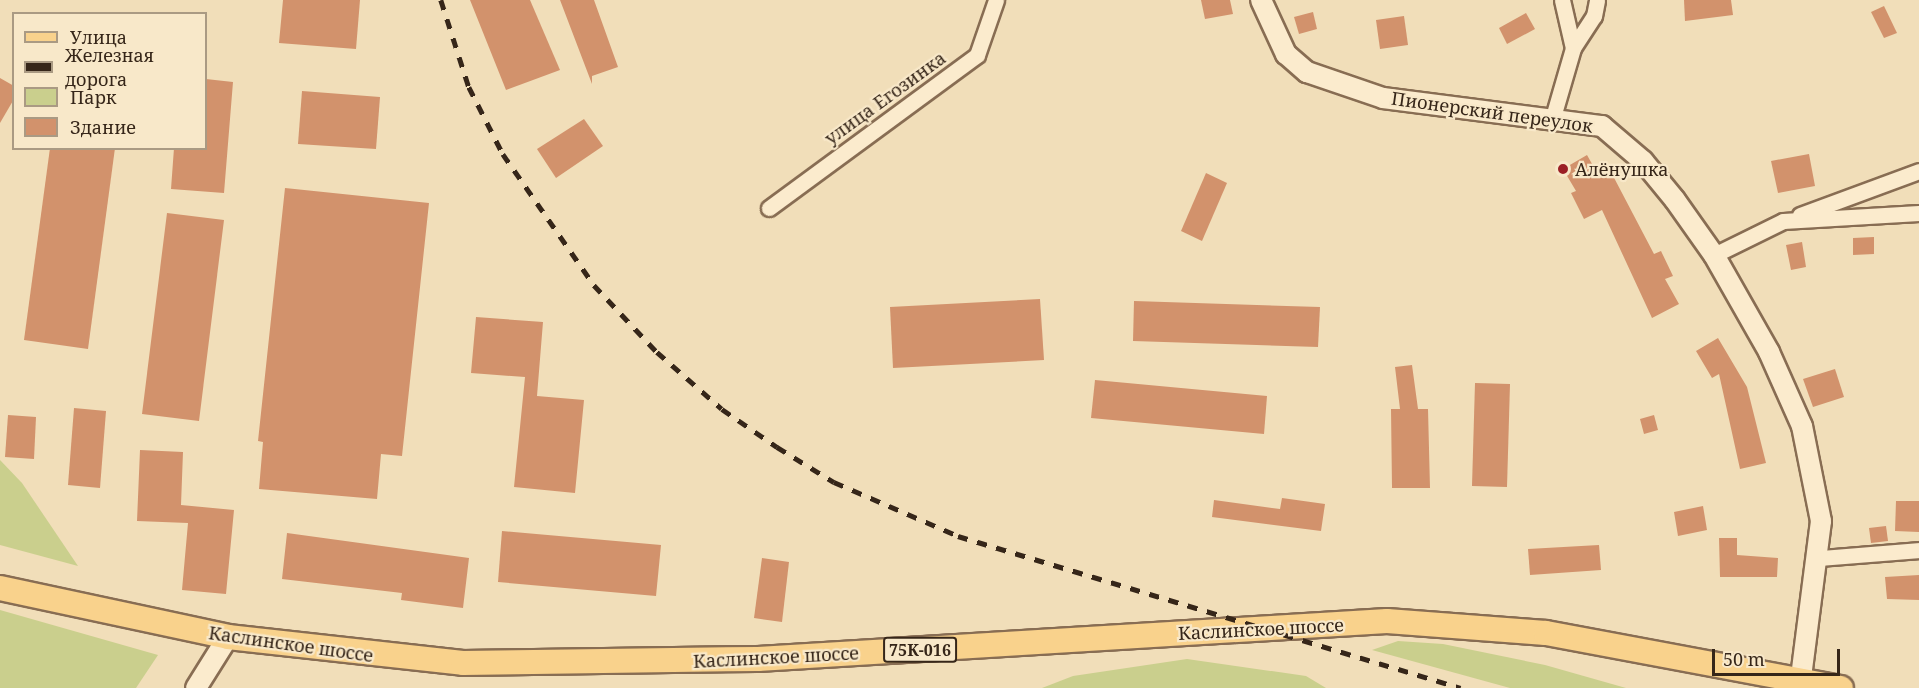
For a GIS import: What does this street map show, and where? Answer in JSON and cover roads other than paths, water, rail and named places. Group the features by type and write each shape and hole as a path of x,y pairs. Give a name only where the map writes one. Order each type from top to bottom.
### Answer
{"main road":[{"name":"Каслинское шоссе","path":"0,588 228,637 451,662 606,664 758,659 1387,621 1546,633 1802,678 1841,688"}],"street":[{"name":"улица Егозинка","path":"769,208 976,55 996,0"},
{"name":"Пионерский переулок","path":"1261,0 1286,54 1306,72 1342,87 1383,98 1553,117 1602,126 1643,161 1714,255 1769,352 1802,426 1821,521 1820,558 1802,678"},
{"path":"1562,0 1573,48"},
{"path":"1553,117 1573,48 1594,16 1597,0"},
{"path":"1714,255 1784,221 1919,171"},
{"path":"1784,221 1919,213"},
{"path":"1820,558 1919,549"},
{"path":"196,688 228,637"}],"railway":[{"path":"441,0 469,87 503,154 594,285 657,352 722,409 777,447 834,482 958,536 1461,688"}],"place":[{"name":"Алёнушка","path":"1563,169"}]}
